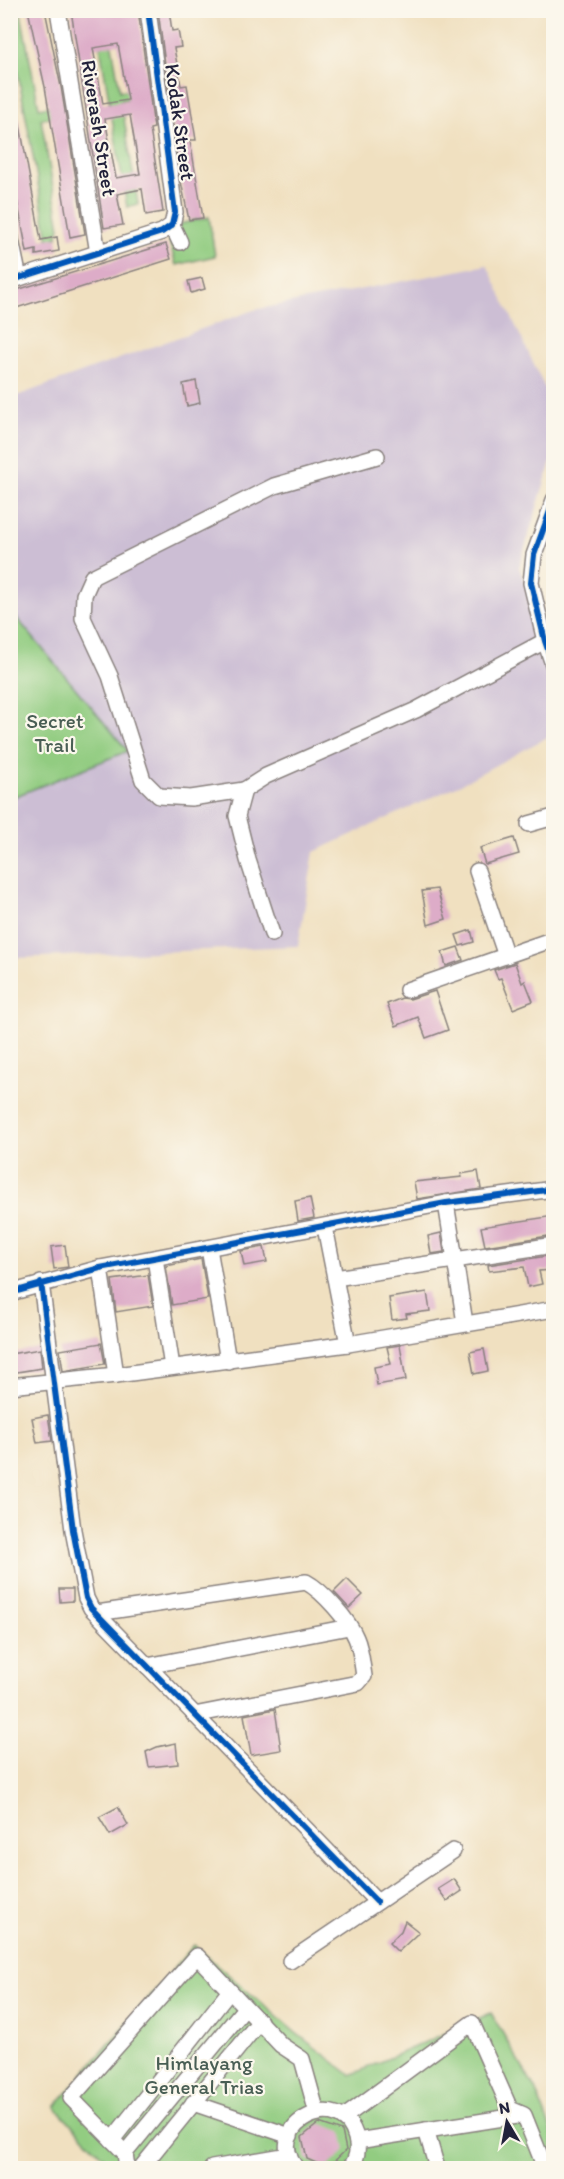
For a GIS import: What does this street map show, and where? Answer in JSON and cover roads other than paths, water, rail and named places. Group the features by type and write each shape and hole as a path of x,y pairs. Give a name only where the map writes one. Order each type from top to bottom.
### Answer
{"street":[{"name":"Riverash Street","path":"58,10 98,253"},
{"name":"Kodak Street","path":"148,10 175,212 167,229"},
{"path":"10,235 14,279 167,229 180,242"},
{"path":"377,456 274,486 92,577 84,595 83,618 110,676 142,780 159,796 191,798 244,790 266,776 416,710 544,641"},
{"path":"554,500 534,555 531,583 544,641 554,667"},
{"path":"244,790 237,816 248,860 272,934"},
{"path":"529,824 554,817"},
{"path":"477,872 506,956"},
{"path":"407,990 554,939"},
{"path":"10,1293 100,1268 446,1203 554,1189"},
{"path":"446,1203 465,1323"},
{"path":"325,1227 348,1344"},
{"path":"335,1278 554,1245"},
{"path":"209,1248 228,1361"},
{"path":"155,1258 172,1367"},
{"path":"100,1268 116,1375"},
{"path":"41,1283 75,1544 86,1598 91,1608 377,1902"},
{"path":"10,1386 228,1361 348,1344 554,1309"},
{"path":"97,1613 306,1582 315,1587 357,1639 364,1676 358,1683 194,1715"},
{"path":"147,1666 349,1627"},
{"path":"290,1961 453,1851"},
{"path":"245,2008 126,2161 111,2140 71,2098 196,1956 281,2045 302,2059 317,2113"},
{"path":"111,2140 229,1992"},
{"path":"141,2169 260,2021"},
{"path":"343,2118 472,2023 510,2109 524,2115 545,2169"},
{"path":"194,2103 290,2136"},
{"path":"212,2169 293,2162 290,2136 301,2120 326,2112 343,2118 355,2132 357,2153 350,2169"},
{"path":"357,2141 524,2115"},
{"path":"426,2130 437,2169"}],"park label":[{"name":"Secret Trail","path":"55,733"},
{"name":"Himlayang General Trias","path":"204,2075"}]}
